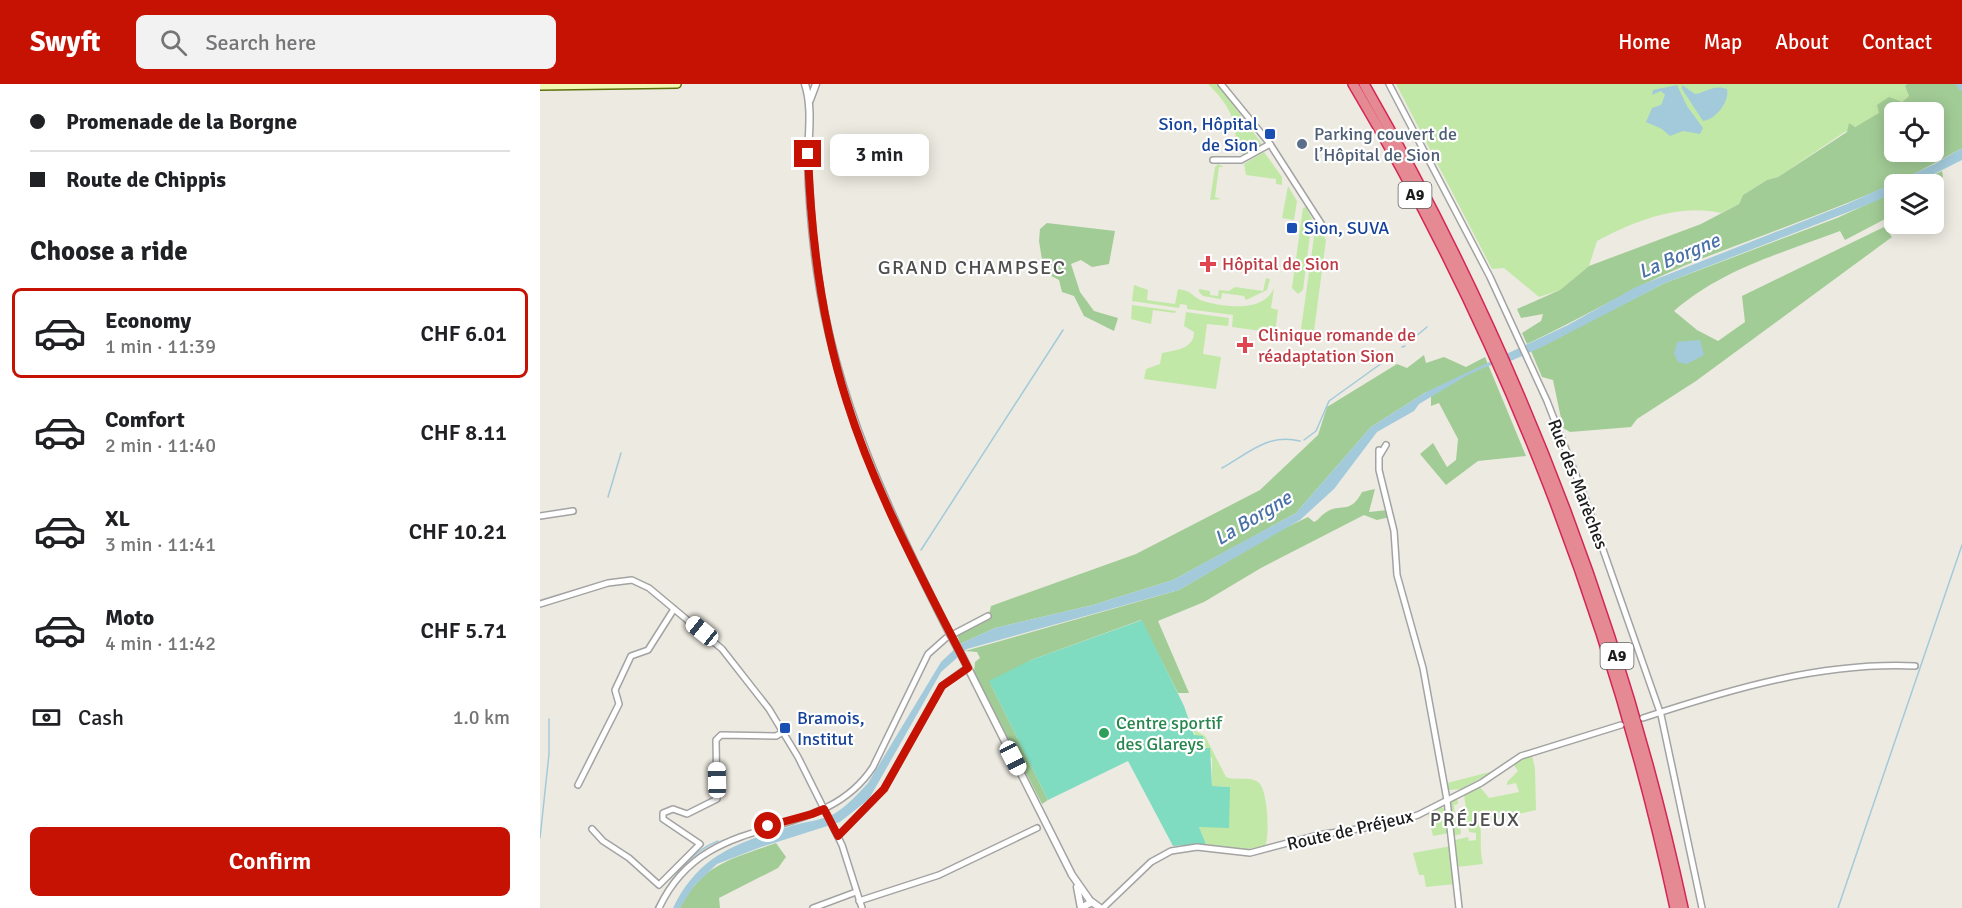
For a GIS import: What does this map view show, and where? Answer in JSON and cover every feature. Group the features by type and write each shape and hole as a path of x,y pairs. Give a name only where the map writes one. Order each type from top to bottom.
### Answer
{"highway":[{"name":"A9","path":"1351,84 1377,124 1476,307"},
{"name":"A9","path":"1364,84 1431,206 1570,520 1616,652 1655,788 1683,908"},
{"name":"A9","path":"1523,412 1605,645 1642,774 1675,908"}],"main road":[{"path":"540,86 677,84"}],"street":[{"path":"805,84 809,107 808,170 813,239 824,311 835,361 853,422 875,479 949,632 1072,875 1082,908 1092,902"},
{"path":"809,107 816,84"},
{"path":"1221,84 1270,144 1322,225"},
{"name":"Rue des Marèches","path":"1389,84 1508,314 1547,401 1586,501 1642,668 1660,712 1701,908"},
{"path":"1213,160 1241,160 1270,144"},
{"path":"1386,445 1380,453 1379,470 1394,531 1397,575 1423,668 1447,800 1459,908"},
{"path":"540,516 573,510"},
{"path":"540,604 627,579 643,584 722,649 759,695 783,732 838,836 862,908"},
{"path":"578,785 620,704 615,690 631,656 648,650 674,609"},
{"path":"659,908 676,879 712,848 768,826 824,810 849,795 863,782 897,722 921,665 928,654 946,638 988,616"},
{"path":"1643,718 1727,692 1801,674 1886,664 1915,666"},
{"path":"838,836 884,789 942,686 968,668"},
{"name":"Route de Préjeux","path":"1101,908 1151,862 1171,850 1197,847 1239,853 1262,851 1318,836 1390,824 1418,815 1480,783 1521,756 1621,725"},
{"path":"592,829 603,841 629,858 659,885 700,844 663,819 663,813 673,809 687,814 717,800 716,740 721,735 776,736 783,732"},
{"path":"859,901 939,875 1037,828"},
{"path":"1072,875 1092,902 1101,908"},
{"path":"813,908 856,892"},
{"name":"Route de Préjeux","path":"1092,902 1112,897"}],"green space":[{"path":"1208,84 1216,84 1220,87 1262,144 1243,155 1238,146 1229,111"},
{"path":"1396,84 1907,84 1905,86 1909,96 1902,102 1884,102 1884,111 1843,133 1778,177 1767,180 1743,195 1739,204 1721,213 1689,210 1657,216 1597,241 1589,266 1560,290 1539,297 1504,268 1492,269"},
{"path":"1907,84 1962,84 1962,148 1944,158 1944,102 1902,102 1909,96 1905,86"},
{"path":"1889,97 1902,102 1884,102 1884,162 1936,162 1912,174 1884,174 1884,187 1686,265 1527,344 1522,333 1541,321 1543,314 1521,318 1517,309 1560,290 1589,266 1701,224 1739,204 1743,195 1767,180 1778,177 1847,132 1849,123 1855,127 1879,113 1877,105"},
{"path":"1264,152 1282,177 1282,185 1276,184 1276,179 1246,175 1244,164"},
{"path":"1218,164 1224,167 1219,167 1215,197 1221,199 1210,200 1215,167"},
{"path":"1288,186 1297,201 1294,220 1282,218"},
{"path":"1884,197 1884,220 1845,240 1840,231 1732,273 1693,296 1674,311 1697,330 1718,341 1745,322 1742,296 1884,227 1884,234 1890,234 1892,237 1696,381 1637,419 1631,427 1570,432 1563,428 1553,380 1542,377 1531,351 1665,283 1837,218"},
{"path":"1306,207 1312,219 1303,290 1298,294 1292,288 1303,208"},
{"path":"1047,223 1115,231 1109,264 1092,267 1081,260 1071,264 1080,292 1094,311 1118,318 1114,331 1084,316 1074,296 1062,292 1059,280 1044,272 1039,241 1040,229"},
{"path":"1319,228 1326,240 1314,331 1301,329 1315,230"},
{"path":"1266,278 1270,279 1267,290 1246,300 1244,296 1222,293 1221,299 1203,296 1199,292 1199,289 1210,291 1210,295 1218,296 1219,290 1229,291 1235,287 1263,291"},
{"path":"1134,285 1148,290 1147,300 1175,304 1178,289 1187,291 1203,301 1232,306 1252,305 1262,301 1274,288 1271,308 1278,310 1275,333 1232,327 1233,315 1187,309 1187,305 1180,304 1179,308 1132,301"},
{"path":"1132,305 1176,311 1175,313 1153,310 1151,324 1131,319"},
{"path":"1186,312 1229,318 1228,326 1207,324 1203,354 1221,357 1216,389 1144,379 1146,369 1160,364 1162,353 1178,350 1191,342 1194,332 1184,326"},
{"path":"1424,355 1426,363 1444,357 1466,367 1485,357 1526,456 1478,461 1446,485 1420,454 1433,443 1447,467 1456,460 1458,439 1439,403 1431,406 1431,396 1426,392 1371,427 1296,513 1173,580 1093,605 995,628 960,644 957,634 988,619 991,606 1136,554 1260,490 1318,435 1327,407 1397,364 1407,368"},
{"path":"1375,489 1369,512 1388,510 1390,517 1377,520 1364,515 1261,568 1204,602 1158,621 1189,693 1178,693 1141,620 1031,660 991,685 1048,800 1042,804 974,672 975,662 980,658 977,652 965,651 1179,590 1283,529 1308,517 1314,522 1330,510 1353,504 1362,492"},
{"name":"Centre sportif des Glareys","path":"1142,620 1184,706 1194,735 1203,736 1203,748 1210,748 1212,786 1230,787 1229,828 1199,827 1206,844 1173,846 1128,761 1048,800 989,681 1031,660"},
{"path":"1194,730 1205,736 1226,777 1255,780 1261,786 1267,813 1265,846 1243,850 1206,844 1199,827 1230,787 1212,786 1212,758 1200,746"},
{"path":"1532,755 1535,769 1536,810 1480,823 1483,864 1457,867 1455,840 1468,837 1469,841 1476,840 1476,833 1469,832 1468,824 1460,824 1461,834 1454,836 1451,802 1457,798 1458,804 1454,805 1455,817 1467,816 1464,795 1480,787 1489,798 1519,792 1516,783 1507,785 1507,782 1518,771 1513,764"},
{"path":"1494,771 1461,789 1449,790 1443,784"},
{"path":"1440,807 1447,810 1449,833 1433,836 1428,814"},
{"path":"776,843 786,857 778,868 719,898 720,908 680,908 689,893 709,872 732,859"},
{"path":"1451,846 1455,884 1426,887 1424,875 1419,875 1413,853"}],"water":[{"path":"1677,85 1687,106 1703,128 1700,134 1683,131 1670,136 1662,129 1646,122 1652,108 1661,105 1665,95 1661,91 1652,95 1653,90"},
{"path":"1682,85 1695,94 1714,88 1727,89 1724,105 1717,114 1703,121 1682,89"},
{"path":"1962,148 1962,160 1934,174 1913,174 1938,162 1944,162 1944,159"},
{"path":"1884,187 1884,197 1874,202 1665,283 1544,346 1513,360 1488,366 1466,376 1419,404 1414,411 1377,432 1334,489 1300,520 1179,590 967,649 941,672 869,799 840,822 761,847 717,864 694,886 680,908 673,908 695,874 708,862 755,838 829,816 852,800 868,783 941,662 960,644 995,628 1093,605 1173,580 1296,513 1371,427 1426,392 1568,325 1636,287"},
{"path":"1700,340 1704,355 1687,364 1678,362 1674,354 1677,342"}],"waterway":[{"path":"1959,84 1962,88"},
{"path":"1409,342 1427,327"},
{"path":"921,550 1063,330"},
{"path":"1304,440 1316,431 1329,401 1393,355"},
{"path":"1222,468 1268,442 1289,439 1300,441"},
{"path":"608,497 621,453"},
{"path":"1838,908 1962,545"},
{"path":"540,838 549,754 549,719"},
{"path":"655,908 674,878 689,860 707,846 718,841"}],"place":[{"name":"Sion, Hôpital de Sion","path":"1270,134"},
{"name":"Parking couvert de l’Hôpital de Sion","path":"1302,144"},
{"name":"Sion, SUVA","path":"1292,228"},
{"name":"Hôpital de Sion","path":"1208,264"},
{"name":"Clinique romande de réadaptation Sion","path":"1245,345"},
{"name":"Bramois, Institut","path":"785,728"},
{"name":"Centre sportif des Glareys","path":"1104,733"}],"district":[{"name":"GRAND CHAMPSEC","path":"972,267"},
{"name":"PRÉJEUX","path":"1475,819"}],"route":[{"path":"768,826 824,809 838,836 884,789 942,686 968,668 884,500 846,400 827,327 817,271 811,218 808,154"}],"water label":[{"name":"La Borgne","path":"1679,256"},
{"name":"La Borgne","path":"1253,518"}]}
